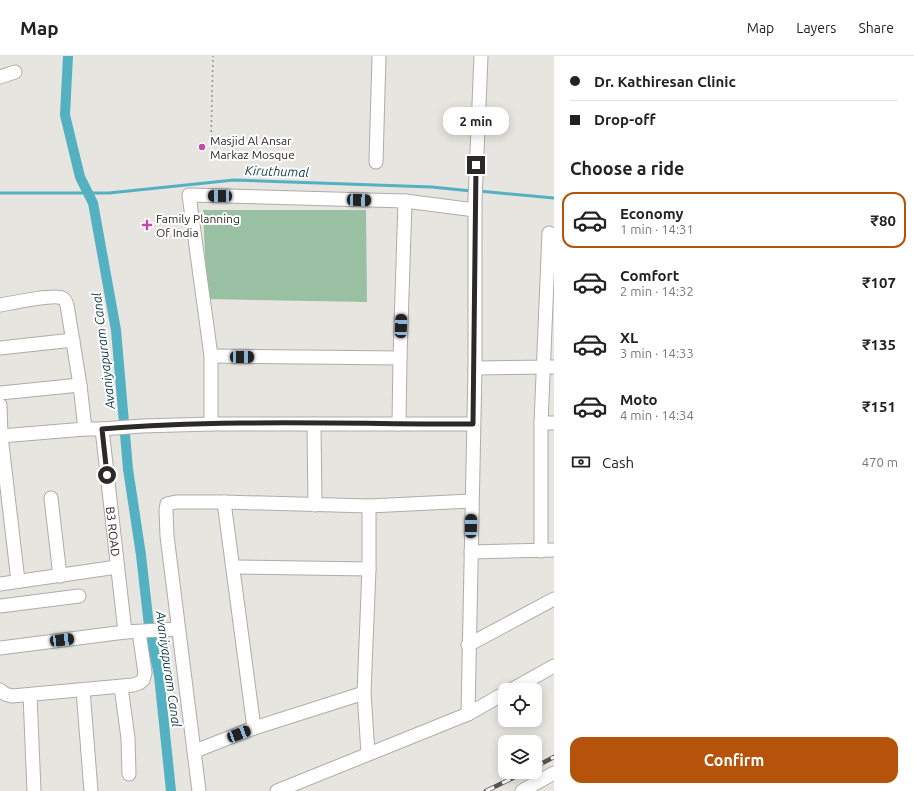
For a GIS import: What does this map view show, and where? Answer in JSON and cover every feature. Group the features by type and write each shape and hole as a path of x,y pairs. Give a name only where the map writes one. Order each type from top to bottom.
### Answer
{"street":[{"path":"376,162 379,56"},
{"path":"468,714 468,644 475,368 475,181 481,56"},
{"path":"0,77 15,72"},
{"path":"211,424 211,356 189,195 405,201 475,205"},
{"path":"399,424 405,201"},
{"path":"471,552 547,550 551,252 549,233"},
{"path":"0,305 50,297 61,297 65,300 73,340 86,429"},
{"path":"0,348 73,340"},
{"path":"211,356 400,358"},
{"path":"475,368 549,367"},
{"path":"0,394 80,385"},
{"path":"0,405 1,436 18,581"},
{"path":"1,436 86,429 211,424 473,424"},
{"path":"314,424 315,504"},
{"name":"B3 ROAD","path":"102,429 125,632"},
{"path":"51,498 60,576"},
{"path":"199,791 167,536 166,506 168,502 369,506 472,501"},
{"path":"224,502 254,728"},
{"path":"368,754 364,693 369,570 369,506"},
{"path":"0,584 117,567"},
{"path":"233,567 369,570"},
{"path":"0,606 79,596"},
{"path":"468,644 554,599"},
{"path":"0,648 125,632 178,629"},
{"path":"0,690 5,694 12,696 121,687 139,683 143,680 145,673 141,632"},
{"path":"524,683 554,666"},
{"path":"121,687 128,738 129,774"},
{"path":"83,690 91,791"},
{"path":"195,751 254,728 364,693"},
{"path":"30,695 34,791"},
{"path":"278,791 468,714 498,697"},
{"path":"522,791 554,773"}],"path":[{"path":"211,142 213,56"}],"green space":[{"path":"203,210 366,210 367,302 207,299"}],"waterway":[{"name":"Avaniyapuram Canal","path":"68,56 65,115 80,177 93,203 116,330 128,469 141,555 149,626 159,676 171,791"},
{"name":"Kiruthumal","path":"0,193 109,193 234,180 432,187 471,191"},
{"name":"Kiruthumal","path":"479,191 554,198"}],"railway":[{"path":"542,763 554,757"},
{"path":"486,791 511,779"}],"place":[{"name":"Masjid Al Ansar Markaz Mosque","path":"202,147"},
{"name":"Family Planning Of India","path":"147,225"}],"route":[{"path":"107,475 102,429 211,424 473,424 476,165"}]}
